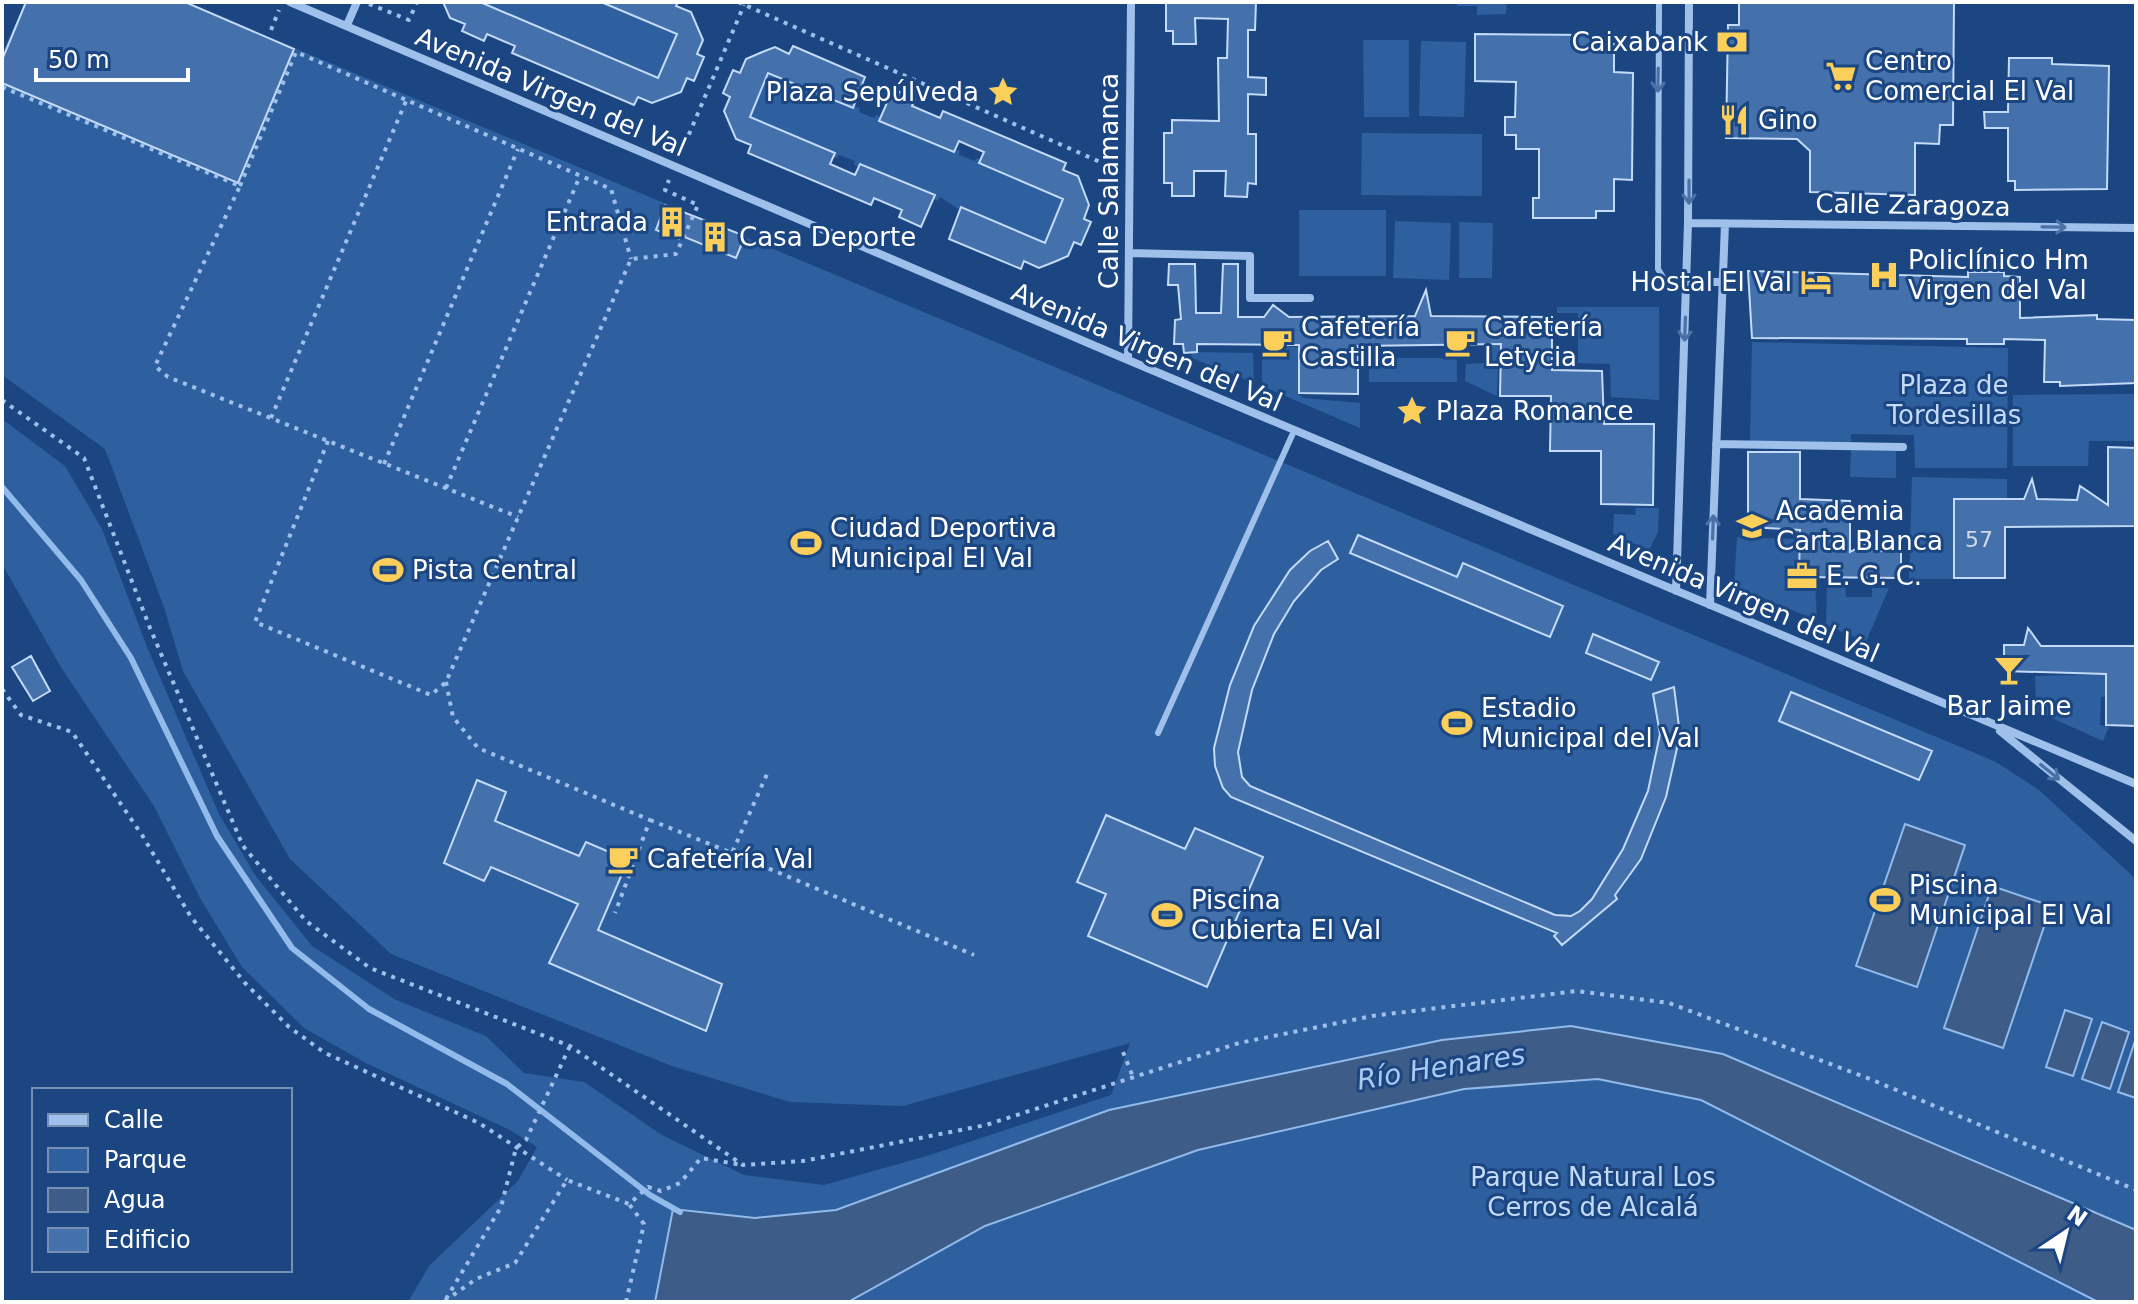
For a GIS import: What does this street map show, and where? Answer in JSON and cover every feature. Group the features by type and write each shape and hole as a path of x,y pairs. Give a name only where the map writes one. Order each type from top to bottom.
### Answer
{"street":[{"name":"Avenida Virgen del Val","path":"290,2 1294,431 2136,784"},
{"path":"314,11 318,2"},
{"path":"347,25 360,2"},
{"name":"Calle Salamanca","path":"1128,360 1131,2"},
{"path":"1676,591 1688,223 1689,2"},
{"name":"Calle Zaragoza","path":"1688,223 2136,228"},
{"path":"1710,605 1725,224"},
{"path":"1129,253 1250,256 1250,298 1310,298"},
{"path":"1686,282 1722,282"},
{"path":"1716,444 1903,447"},
{"name":"Avenida Virgen del Val","path":"1990,723 2136,841"}],"lane":[{"path":"1659,2 1658,269 1664,279 1686,282"},
{"path":"1158,733 1294,431"}],"path":[{"path":"271,30 282,2"},
{"path":"360,2 409,20 417,2"},
{"path":"738,2 1099,163 1129,173"},
{"path":"631,259 676,254 698,205 665,190 744,5"},
{"path":"328,441 255,622 431,695 446,682 631,259 611,189 296,52 240,186 155,366 168,377 271,418 328,441 384,464 518,517"},
{"path":"2,87 240,186"},
{"path":"271,418 406,101"},
{"path":"384,464 518,149"},
{"path":"446,488 580,176"},
{"path":"2,400 84,458 150,628 243,846 306,921 370,968 570,1046 743,1165"},
{"path":"446,682 453,717 478,748 974,955"},
{"path":"2,689 21,715 72,732 142,835 191,917 245,983 289,1027 325,1053 479,1123 567,1180 629,1204 644,1224 626,1302"},
{"path":"732,853 767,774"},
{"path":"615,913 650,820"},
{"path":"629,1204 648,1187 661,1191 680,1183 701,1158 743,1165 803,1161 986,1125 1239,1043 1372,1016 1577,991 1669,1003 1870,1079 2136,1190"},
{"path":"445,1301 501,1207 516,1148 526,1140 570,1046"},
{"path":"1123,1052 1133,1077"},
{"path":"445,1301 476,1279 515,1263 567,1180"}],"green space":[{"name":"Ciudad Deportiva Municipal El Val","path":"25,2 185,2 1996,762 2039,790 2136,879 2136,1230 1723,1054 1442,1040 1109,1110 836,1210 755,1218 673,1209 655,1302 408,1302 429,1266 518,1181 537,1147 510,1130 366,1063 304,1028 242,967 200,898 154,806 62,669 2,564 2,419 65,466 102,529 147,647 219,814 255,875 312,946 396,1000 486,1036 524,1073 584,1082 662,1135 744,1175 824,1185 930,1155 1111,1095 1130,1043 903,1106 790,1102 672,1066 391,954 290,859 183,671 164,607 105,449 2,375 2,54"},
{"path":"480,2 600,2 665,29 673,29 672,32 677,34 659,78 646,76 647,73 626,64 624,67 619,61 553,33 545,33 546,30"},
{"path":"1457,2 1507,2 1506,14 1477,15 1477,6 1457,6"},
{"path":"1363,40 1409,40 1409,117 1364,117"},
{"path":"1421,41 1466,42 1464,117 1419,116"},
{"path":"768,73 801,87 809,86 808,90 832,97 831,100 852,109 854,106 860,108 859,112 874,118 876,115 952,152 954,149 960,151 959,155 975,161 977,158 983,161 982,164 1063,199 1045,243 1032,240 1033,237 1013,229 1004,229 1005,226 990,219 988,222 962,207 960,210 940,197 938,201 889,176 881,176 882,173 862,164 860,167 854,165 855,161 839,155 837,158 831,155 832,152 762,122 754,122 755,119 750,117 763,77"},
{"path":"1362,133 1482,134 1482,196 1361,195"},
{"path":"1299,210 1386,210 1386,276 1299,276"},
{"path":"1395,221 1451,223 1449,280 1393,278"},
{"path":"1459,222 1493,223 1492,278 1459,278"},
{"path":"1557,307 1659,307 1659,400 1611,397 1610,364 1578,363 1578,313 1557,313"},
{"name":"Plaza de Tordesillas","path":"1752,342 2008,348 2007,468 1915,468 1914,435 1851,434 1851,443 1750,444"},
{"path":"1282,346 1312,348 1318,365 1298,365 1298,394 1304,398 1360,403 1360,428 1262,386 1262,353 1282,353"},
{"path":"1484,346 1518,346 1519,363 1498,363 1497,396 1465,381 1466,364 1484,363"},
{"path":"1191,352 1253,353 1254,383 1192,358"},
{"path":"1369,358 1457,358 1457,382 1369,382"},
{"path":"2136,394 2136,441 2089,441 2088,466 2013,466 2013,395"},
{"path":"1851,450 1896,451 1896,478 1850,477"},
{"path":"1912,477 2007,479 2007,499 1954,499 1953,579 1909,579"},
{"path":"1636,508 1659,508 1658,532 1649,550 1613,534 1614,514 1635,515"},
{"path":"1815,528 1816,546 1799,547 1797,578 1815,583 1817,620 1734,587 1737,537 1793,539 1796,529"},
{"path":"1827,585 1845,585 1846,597 1872,597 1872,588 1889,588 1866,642 1826,625"},
{"path":"2120,674 2119,696 2101,697 2100,725 2109,727 2103,741 2036,711 2035,676"},
{"name":"Parque Natural Los Cerros de Alcalá","path":"1598,1079 1701,1100 2098,1302 848,1302 985,1226 1198,1150 1464,1089"}],"water":[{"path":"1905,824 1965,845 1917,987 1856,966"},
{"path":"1992,886 2051,906 2003,1048 1944,1028"},
{"path":"2065,1010 2092,1019 2073,1076 2046,1067"},
{"path":"2102,1022 2129,1032 2110,1089 2082,1079"},
{"name":"Río Henares","path":"1571,1026 1723,1054 2136,1230 2136,1302 2098,1302 1701,1100 1598,1079 1464,1089 1198,1150 985,1226 848,1302 655,1302 673,1209 755,1218 836,1210 1109,1110 1442,1040"},
{"path":"2136,1038 2136,1098 2118,1092"}],"building":[{"path":"26,2 185,2 294,49 238,183 2,83 2,60"},
{"path":"443,2 480,2 658,78 677,34 601,2 678,2 676,6 691,12 703,40 697,54 704,57 694,81 687,78 681,92 652,103 638,97 634,105 512,53 515,46 487,34 484,41 462,31 465,24 450,18"},
{"path":"1166,2 1256,2 1255,30 1248,30 1248,77 1266,78 1266,95 1248,94 1248,134 1256,134 1256,184 1248,183 1247,197 1225,196 1226,171 1194,171 1194,196 1172,196 1172,183 1164,183 1164,133 1172,133 1172,120 1219,121 1218,58 1227,58 1228,19 1195,18 1196,44 1173,44 1173,31 1166,31"},
{"name":"Centro Comercial El Val","path":"1739,2 1954,2 1953,125 1940,125 1939,144 1915,143 1915,195 1810,192 1810,151 1797,139 1726,138 1728,25 1739,25"},
{"path":"1475,34 1595,35 1595,43 1614,44 1614,72 1633,73 1632,180 1614,179 1614,211 1596,211 1596,218 1533,218 1533,198 1539,198 1539,149 1516,149 1516,135 1505,135 1505,117 1515,117 1516,82 1475,81"},
{"path":"793,46 865,77 853,108 768,73 750,117 835,153 830,164 855,175 860,164 935,195 921,227 899,217 902,210 874,198 871,205 748,153 751,145 736,139 724,111 730,97 723,93 733,70 740,73 746,59 775,47 789,54"},
{"path":"2009,58 2052,58 2052,64 2109,66 2107,189 2015,190 2015,181 2008,181 2008,128 1985,128 1984,112 2008,112"},
{"path":"893,89 915,99 912,106 940,118 943,111 1066,163 1063,170 1078,176 1089,205 1084,219 1091,222 1081,245 1074,242 1068,256 1039,268 1024,261 1021,269 949,239 961,207 1045,243 1063,199 979,163 984,152 959,141 954,152 879,121"},
{"name":"Casa Deporte","path":"665,205 745,236 736,258 680,235 679,239 656,230"},
{"path":"1169,264 1195,264 1196,313 1221,313 1223,264 1238,264 1238,317 1264,317 1273,305 1289,317 1415,316 1426,290 1431,316 1552,317 1552,370 1602,371 1604,424 1654,424 1653,505 1601,504 1601,451 1550,451 1551,396 1500,396 1501,344 1358,346 1358,394 1299,393 1299,345 1197,344 1197,352 1184,353 1183,344 1174,344 1175,320 1181,319 1178,285 1168,285"},
{"path":"1748,271 1968,277 1968,272 2004,272 2004,276 2020,277 2020,318 2097,315 2097,319 2136,320 2136,383 2060,386 2060,382 2044,382 2045,340 2004,339 2004,344 1967,344 1967,339 1752,338"},
{"path":"2108,447 2136,448 2136,526 2005,527 2005,578 1954,578 1954,499 2024,499 2032,479 2037,499 2077,500 2080,486 2108,505"},
{"path":"1748,452 1800,452 1800,499 1850,501 1850,552 1878,538 1881,551 1901,551 1901,578 1799,577 1800,530 1748,527"},
{"path":"1358,535 1457,577 1463,563 1563,606 1550,637 1350,553"},
{"path":"1328,541 1338,559 1321,570 1294,601 1274,634 1252,690 1238,752 1242,777 1250,786 1555,915 1571,916 1580,911 1592,899 1623,849 1648,791 1660,734 1653,694 1674,687 1680,735 1666,797 1641,859 1615,895 1617,899 1562,945 1554,936 1557,933 1231,797 1223,788 1215,766 1214,748 1230,685 1254,626 1290,570 1310,551"},
{"path":"2028,628 2041,646 2136,646 2136,726 2106,725 2106,674 2004,671 2004,645 2024,645"},
{"path":"1593,634 1659,662 1651,680 1586,653"},
{"path":"31,656 50,691 33,701 12,667"},
{"path":"1791,692 1932,751 1919,780 1779,721"},
{"path":"477,780 506,792 495,821 579,856 586,842 628,860 598,930 722,984 706,1031 549,963 578,904 491,867 484,881 444,863"},
{"name":"Piscina Cubierta El Val","path":"1106,815 1185,849 1195,828 1263,857 1207,987 1088,936 1106,894 1077,882"}],"waterway":[{"path":"2,487 81,580 131,658 217,836 292,948 369,1009 507,1084 650,1195 680,1212"}],"place":[{"name":"Caixabank","path":"1732,42"},
{"name":"Centro Comercial El Val","path":"1841,76"},
{"name":"Plaza Sepúlveda","path":"1003,92"},
{"name":"Gino","path":"1734,120"},
{"name":"Entrada","path":"672,222"},
{"name":"Casa Deporte","path":"715,237"},
{"name":"Policlínico Hm Virgen del Val","path":"1884,275"},
{"name":"Hostal El Val","path":"1816,282"},
{"name":"Cafetería Castilla","path":"1277,342"},
{"name":"Cafetería Letycia","path":"1460,342"},
{"name":"Plaza Romance","path":"1412,411"},
{"name":"Academia Carta Blanca","path":"1752,526"},
{"name":"Ciudad Deportiva Municipal El Val","path":"806,543"},
{"name":"Pista Central","path":"388,570"},
{"name":"E. G. C.","path":"1802,576"},
{"name":"Bar Jaime","path":"2009,670"},
{"name":"Estadio Municipal del Val","path":"1457,723"},
{"name":"Cafetería Val","path":"623,859"},
{"name":"Piscina Municipal El Val","path":"1885,900"},
{"name":"Piscina Cubierta El Val","path":"1167,915"}]}
